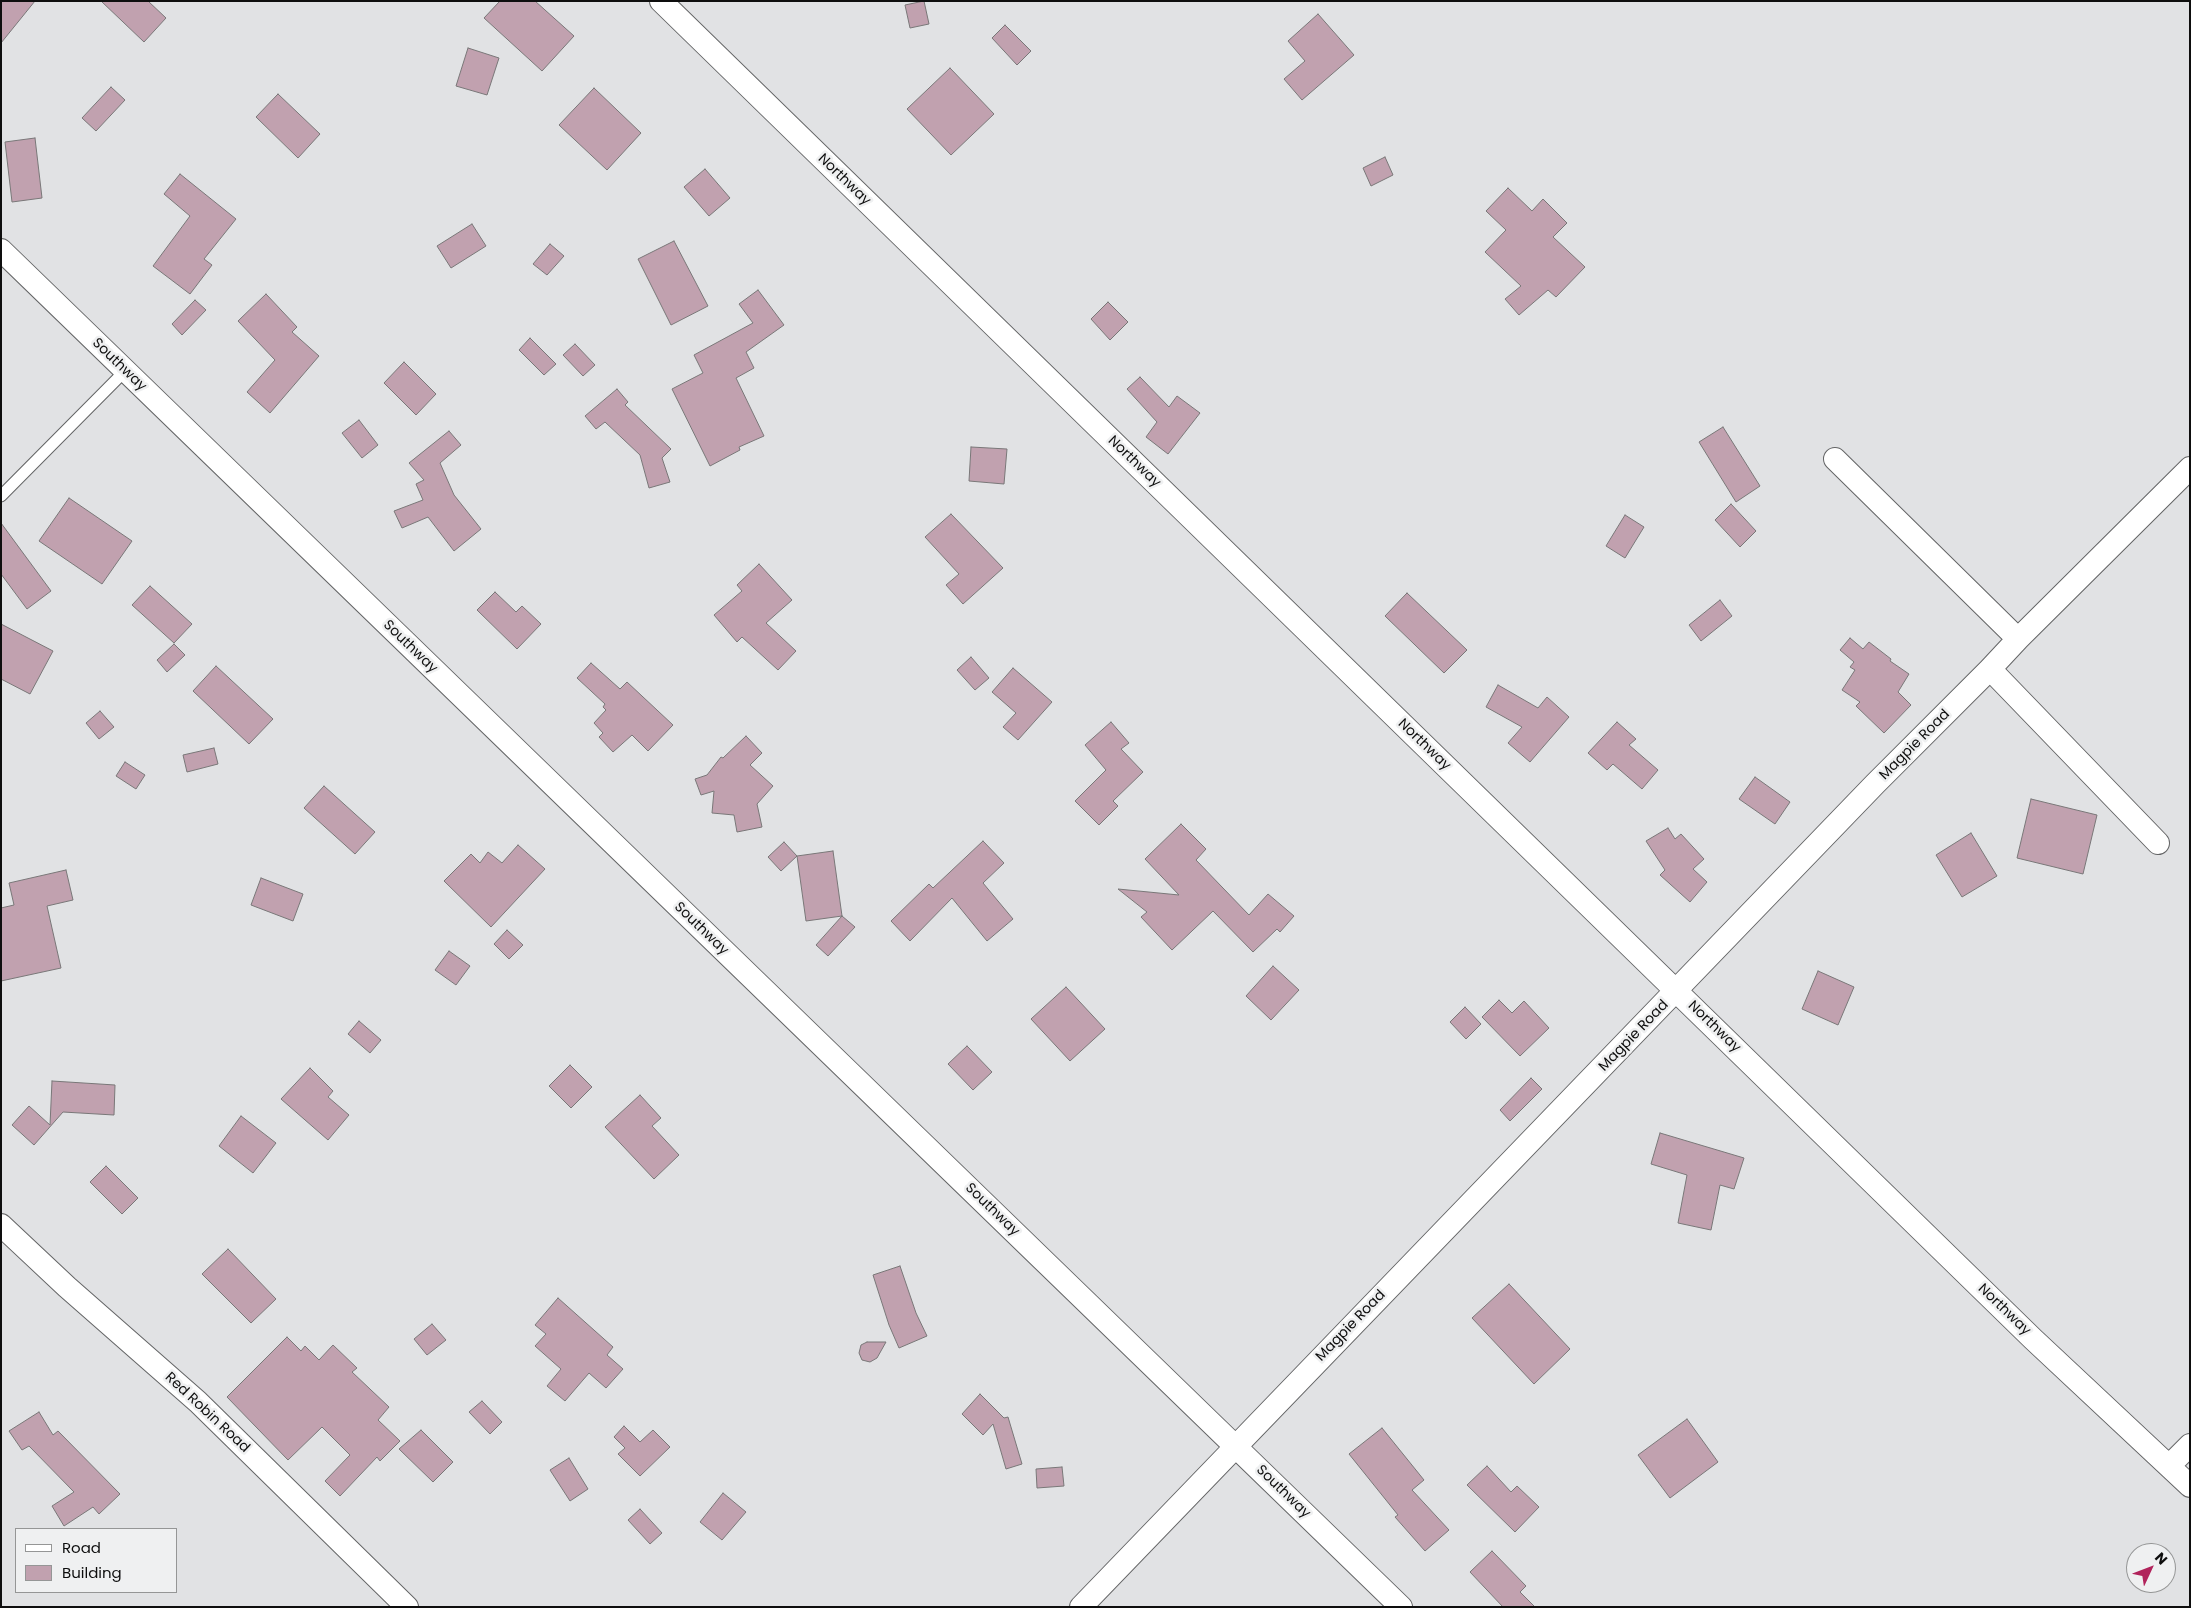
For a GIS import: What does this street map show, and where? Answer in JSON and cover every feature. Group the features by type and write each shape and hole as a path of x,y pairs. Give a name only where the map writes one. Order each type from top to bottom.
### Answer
{"street":[{"name":"Northway","path":"661,1 2033,1339 2190,1486"},
{"name":"Southway","path":"1,250 1401,1607"},
{"path":"1835,459 2018,639"},
{"name":"Magpie Road","path":"1081,1607 1235,1445 1677,991 1875,784 2190,468"},
{"path":"1990,669 2158,842"},
{"name":"Red Robin Road","path":"1,1225 67,1287 198,1402 407,1607"},
{"path":"2169,1466 2190,1445"}],"lane":[{"path":"1,496 125,371"}],"building":[{"path":"1,1 35,1 1,43"},
{"path":"101,1 148,1 166,18 144,42"},
{"path":"500,1 535,1 574,36 542,71 484,18"},
{"path":"924,1 929,24 910,28 905,5"},
{"path":"1318,14 1354,55 1302,100 1284,79 1305,61 1288,41"},
{"path":"1005,25 1031,51 1017,65 992,38"},
{"path":"468,48 499,58 487,95 456,86"},
{"path":"950,68 994,114 951,155 907,109"},
{"path":"111,87 125,100 96,131 82,118"},
{"path":"594,88 641,133 607,170 559,125"},
{"path":"278,94 320,134 298,158 256,117"},
{"path":"35,138 42,198 12,202 5,142"},
{"path":"1385,157 1393,175 1371,186 1363,168"},
{"path":"705,169 730,198 709,216 684,187"},
{"path":"180,174 236,219 204,259 212,265 190,294 153,266 190,216 164,194"},
{"path":"1508,188 1532,211 1543,199 1567,223 1553,237 1585,267 1556,297 1548,290 1519,315 1505,299 1521,286 1485,252 1506,230 1486,211"},
{"path":"472,224 486,246 451,268 437,246"},
{"path":"674,241 708,306 671,325 638,259"},
{"path":"550,244 564,256 547,275 533,264"},
{"path":"758,290 784,325 746,352 754,368 736,378 764,436 739,447 740,450 710,466 672,389 703,373 694,355 753,323 739,304"},
{"path":"266,294 297,327 292,332 319,356 270,413 247,392 275,360 238,321"},
{"path":"195,300 206,310 182,335 172,324"},
{"path":"1108,302 1128,322 1110,340 1091,319"},
{"path":"530,338 556,364 544,375 519,350"},
{"path":"575,344 595,365 583,376 563,355"},
{"path":"404,362 436,394 416,415 384,383"},
{"path":"1140,377 1169,407 1177,396 1200,413 1168,454 1146,437 1157,422 1127,389"},
{"path":"617,389 628,402 625,405 671,449 662,458 670,482 649,488 640,455 605,422 596,429 585,416"},
{"path":"359,420 378,445 362,458 342,433"},
{"path":"1723,427 1760,486 1736,502 1699,442"},
{"path":"449,431 461,445 440,463 454,495 481,529 454,551 428,517 402,528 394,511 423,500 416,484 424,480 409,463"},
{"path":"971,447 1007,449 1004,484 969,481"},
{"path":"69,498 132,541 102,584 39,541"},
{"path":"1731,504 1756,531 1740,547 1715,520"},
{"path":"951,514 1003,568 963,604 946,585 959,574 925,537"},
{"path":"1625,515 1644,527 1625,558 1606,546"},
{"path":"1,523 51,591 27,609 1,574"},
{"path":"759,564 792,600 766,623 796,651 778,670 742,637 737,642 714,615 742,591 737,585"},
{"path":"150,586 192,624 174,643 132,605"},
{"path":"495,592 516,612 522,606 541,624 517,649 477,610"},
{"path":"1407,593 1467,650 1444,673 1385,616"},
{"path":"1720,600 1732,616 1701,641 1689,625"},
{"path":"1,624 53,651 30,694 1,679"},
{"path":"1850,638 1863,649 1869,642 1891,659 1890,661 1909,674 1898,692 1911,705 1884,733 1856,706 1860,702 1842,690 1855,670 1850,667 1854,662 1840,650"},
{"path":"174,644 185,655 167,672 157,660"},
{"path":"971,657 989,678 975,690 957,670"},
{"path":"591,663 620,689 627,682 673,725 648,751 632,735 613,752 599,737 603,733 594,723 606,710 603,707 605,704 577,678"},
{"path":"216,666 273,719 249,744 193,691"},
{"path":"1013,668 1052,702 1018,740 1003,727 1016,713 992,692"},
{"path":"1498,685 1538,708 1547,697 1569,717 1530,762 1508,743 1522,727 1486,707"},
{"path":"100,711 114,727 99,739 86,723"},
{"path":"1111,722 1129,743 1121,749 1143,772 1113,801 1118,806 1099,825 1075,801 1106,770 1085,745"},
{"path":"1617,722 1636,739 1629,745 1658,770 1642,789 1613,764 1607,770 1588,753"},
{"path":"746,736 762,753 750,765 773,786 757,804 762,827 737,832 734,815 712,813 714,791 701,795 695,779 707,775 721,757 723,758"},
{"path":"214,748 218,764 187,772 183,755"},
{"path":"125,762 145,775 136,789 116,776"},
{"path":"1755,777 1790,802 1775,824 1739,799"},
{"path":"324,786 375,832 355,854 304,808"},
{"path":"2031,799 2097,815 2083,874 2017,858"},
{"path":"1181,824 1206,849 1196,860 1249,915 1268,894 1294,916 1280,932 1277,929 1253,952 1213,911 1172,950 1141,917 1147,912 1118,889 1179,895 1145,859"},
{"path":"1668,828 1675,839 1681,834 1704,859 1693,869 1707,882 1690,902 1660,875 1665,870 1646,841"},
{"path":"1971,833 1997,876 1962,897 1936,855"},
{"path":"983,841 1004,863 983,883 1013,919 987,941 952,898 910,941 891,921 929,884 933,888"},
{"path":"784,842 797,856 781,871 768,857"},
{"path":"518,845 545,869 491,927 444,881 471,854 480,863 488,852 502,863"},
{"path":"833,851 842,916 806,921 797,856"},
{"path":"66,870 73,900 47,906 61,968 1,981 1,908 14,905 9,883"},
{"path":"261,878 303,894 293,921 251,905"},
{"path":"842,916 855,927 828,956 816,945"},
{"path":"507,930 523,945 509,959 494,944"},
{"path":"449,951 470,966 456,985 435,970"},
{"path":"1273,966 1299,990 1271,1020 1246,996"},
{"path":"1818,971 1854,987 1838,1025 1802,1009"},
{"path":"1066,987 1105,1029 1070,1061 1031,1019"},
{"path":"1499,1000 1512,1013 1524,1001 1549,1028 1520,1056 1482,1017"},
{"path":"1465,1007 1481,1024 1466,1039 1450,1022"},
{"path":"359,1021 381,1040 370,1053 348,1034"},
{"path":"967,1046 992,1072 973,1090 948,1064"},
{"path":"570,1065 592,1087 571,1108 549,1086"},
{"path":"310,1068 333,1091 328,1097 349,1115 328,1140 281,1099"},
{"path":"1531,1078 1542,1089 1510,1121 1500,1110"},
{"path":"52,1081 115,1085 114,1115 63,1112 34,1145 12,1125 29,1106 50,1125"},
{"path":"640,1095 661,1118 652,1126 679,1155 654,1179 605,1127"},
{"path":"241,1116 276,1143 253,1173 219,1146"},
{"path":"1660,1133 1744,1158 1734,1189 1720,1185 1711,1230 1678,1223 1687,1175 1651,1164"},
{"path":"106,1166 138,1198 122,1214 90,1182"},
{"path":"228,1249 276,1299 251,1323 202,1274"},
{"path":"900,1266 916,1313 927,1336 899,1348 889,1325 873,1275"},
{"path":"1509,1284 1570,1349 1534,1384 1472,1318"},
{"path":"558,1298 613,1347 607,1355 623,1369 606,1388 589,1373 565,1401 547,1386 561,1369 535,1346 546,1334 535,1325"},
{"path":"432,1324 446,1340 427,1355 414,1339"},
{"path":"287,1337 301,1351 305,1346 319,1360 333,1345 357,1368 352,1372 389,1407 378,1420 400,1441 380,1461 377,1457 340,1496 325,1481 350,1455 322,1427 288,1460 227,1397"},
{"path":"867,1342 886,1342 877,1358 870,1362 862,1360 859,1353 861,1345"},
{"path":"980,1394 1004,1418 1008,1417 1022,1464 1006,1469 993,1424 983,1435 962,1414"},
{"path":"482,1401 502,1422 490,1434 469,1412"},
{"path":"39,1412 53,1435 58,1431 120,1494 99,1514 93,1507 64,1526 52,1506 74,1492 29,1446 22,1450 9,1431"},
{"path":"1687,1419 1718,1462 1670,1498 1638,1455"},
{"path":"624,1426 640,1442 653,1430 670,1447 640,1476 618,1454 625,1448 614,1437"},
{"path":"1382,1428 1424,1480 1412,1490 1449,1530 1425,1551 1395,1517 1398,1515 1349,1454"},
{"path":"421,1430 453,1462 433,1482 399,1449"},
{"path":"569,1458 588,1489 570,1501 550,1470"},
{"path":"1487,1466 1511,1492 1517,1486 1539,1507 1515,1532 1467,1485"},
{"path":"1062,1467 1064,1486 1037,1488 1036,1469"},
{"path":"723,1493 746,1512 722,1540 700,1522"},
{"path":"640,1509 662,1533 650,1544 628,1520"},
{"path":"1492,1551 1526,1586 1520,1592 1535,1607 1503,1607 1470,1572"}]}
